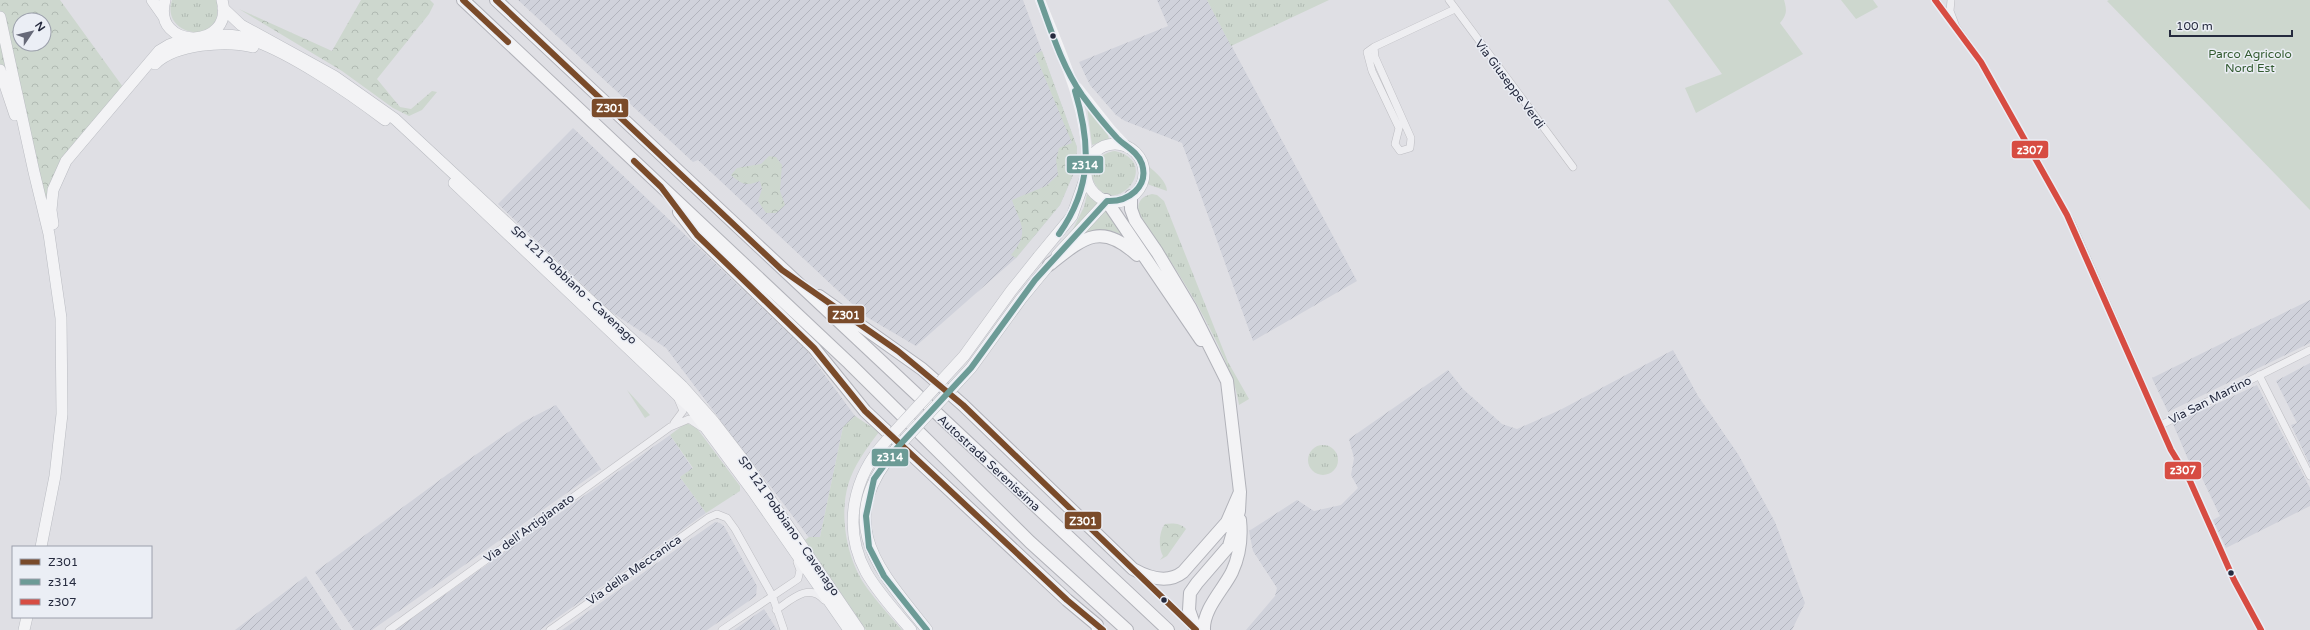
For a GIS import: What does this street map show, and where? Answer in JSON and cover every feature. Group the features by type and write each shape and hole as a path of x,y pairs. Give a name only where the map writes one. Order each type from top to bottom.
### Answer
{"highway":[{"path":"463,0 849,363 1030,542 1127,630"},
{"name":"Autostrada Serenissima","path":"496,0 782,270 1168,630"},
{"path":"661,187 697,235 814,348 865,411 1067,600 1097,625 1098,630"},
{"path":"1131,196 1130,207 1135,220 1170,272 1224,372 1227,381 1240,492 1240,550 1232,572 1210,607 1204,621 1204,630"},
{"path":"1106,201 1224,372"},
{"path":"1049,265 1066,251 1088,239 1107,236 1129,247 1154,272"},
{"path":"782,270 922,369 968,410 1133,569 1144,575 1168,579 1183,572 1227,522 1240,492"},
{"path":"1196,630 1189,610 1190,593 1229,546 1239,511"}],"main road":[{"path":"152,0 176,33 188,38"},
{"path":"166,0 164,11 167,21"},
{"name":"SP 121 Pobbiano - Cavenago","path":"208,35 220,24 222,4"},
{"name":"SP 121 Pobbiano - Cavenago","path":"222,4 241,25 334,76 396,119 682,386 710,417 744,461 860,630"},
{"path":"0,17 49,234 60,308 62,348 62,414 55,476 41,546"},
{"name":"SP 121 Pobbiano - Cavenago","path":"126,90 162,49 188,38 197,39 208,35 234,36 251,40 314,73 362,103 398,132 659,376 691,408 736,468 849,630"},
{"path":"60,308 63,279 51,210 55,183 72,153 126,90 159,60 171,53 225,44 242,45 262,50 314,73"},
{"path":"0,70 14,114 31,178 42,205"},
{"path":"911,630 866,573 858,554 853,529 854,504 860,481 872,458 964,356 1014,287 1072,216 1086,176 1087,164 1093,154 1104,147 1115,144 1128,148 1138,157 1143,169 1141,185 1131,196 1120,201 1106,201 1091,189 1086,176"},
{"path":"927,630 881,571 872,555 867,539 866,516 871,488 880,469 896,449 971,368 1021,299 1106,201"},
{"path":"811,576 822,582 856,630"},
{"path":"24,630 27,618"}],"street":[{"path":"1040,0 1071,77 1084,124 1087,164"},
{"name":"Via Giuseppe Verdi","path":"1449,0 1573,167"},
{"path":"1935,0 1981,62 2072,224 2171,450 2190,481 2234,580 2261,630"},
{"path":"1951,0 1950,11 1956,27"},
{"path":"1374,47 1375,57 1411,138 1410,148 1406,151 1400,151 1394,144 1399,128 1372,71 1367,52 1374,47 1455,9"},
{"path":"1071,77 1112,131 1128,148"},
{"name":"Via San Martino","path":"2160,425 2310,350"},
{"name":"Via San Martino","path":"2259,375 2310,476"},
{"name":"Via dell'Artigianato","path":"659,376 683,408 681,414 670,427"},
{"name":"Via dell'Artigianato","path":"389,630 670,427 686,419 696,422 736,468"},
{"name":"Via della Meccanica","path":"550,630 708,518 721,514 727,518 735,529 772,595"},
{"path":"788,542 800,567 798,579"},
{"path":"722,630 772,595 798,579 811,576"},
{"path":"776,610 800,594 811,592 821,596 841,618"},
{"path":"772,595 784,630"}],"shaded area":[{"path":"518,0 1023,0 1077,147 1076,168 1060,205 1016,258 916,346 865,316 698,160 693,162"},
{"path":"1157,0 1207,0 1357,281 1253,341 1182,143 1125,121 1116,115 1090,85 1079,62 1168,26"},
{"path":"573,128 807,351 855,416 843,427 820,537 810,539 666,348 610,311 498,204"},
{"path":"2310,300 2310,343 2168,412 2152,378"},
{"path":"1673,350 1698,396 1738,454 1775,522 1805,603 1792,630 1246,630 1275,596 1277,588 1253,551 1249,531 1297,500 1314,511 1341,505 1358,488 1351,475 1354,458 1349,439 1448,370 1463,389 1502,424 1517,429 1560,410"},
{"path":"2310,363 2310,465 2291,425 2297,423 2276,381"},
{"path":"2257,385 2310,488 2310,506 2226,548 2213,520 2220,516 2202,478 2196,478 2173,424"},
{"path":"556,405 601,469 372,630 354,630 315,572 448,474 523,422"},
{"path":"670,435 693,469 680,477 706,513 540,630 395,630"},
{"path":"715,522 724,526 757,586 756,596 707,630 562,630"},
{"path":"306,576 341,630 235,630"},
{"path":"764,609 777,630 734,630"}],"green space":[{"path":"0,0 60,0 123,87 63,159 48,198 46,199 0,65"},
{"path":"172,0 217,0 217,16 213,25 207,30 198,32 189,31 180,27 174,21 171,12"},
{"path":"361,0 430,0 434,4 429,14 377,79 400,107 411,109 432,91 437,92 422,110 409,116 393,108 342,71 239,9 332,51"},
{"path":"1207,0 1329,0 1231,46"},
{"path":"1668,0 1784,0 1786,12 1780,23 1803,54 1696,113 1685,88 1722,74"},
{"path":"1841,0 1873,0 1878,7 1856,19"},
{"name":"Parco Agricolo Nord Est","path":"2310,0 2310,210 2107,1"},
{"path":"1042,51 1077,147 1076,168 1060,205 1016,258 1011,255 1020,240 1022,229 1012,200 1046,186 1058,175 1056,160 1059,148 1072,143 1035,54"},
{"path":"1087,107 1108,135 1109,139 1092,145"},
{"path":"1115,151 1129,157 1135,166 1135,176 1131,185 1123,192 1114,195 1104,193 1095,184 1092,178 1092,172 1095,162 1099,158 1109,152"},
{"path":"769,156 776,157 782,165 780,191 785,205 776,213 766,213 758,201 762,189 760,181 752,184 745,184 738,181 731,175 737,168 761,164"},
{"path":"1148,166 1158,174 1165,184 1167,191 1147,184"},
{"path":"1087,194 1098,204 1071,233 1084,207"},
{"path":"1152,194 1157,195 1164,201 1228,362 1249,399 1239,405 1231,375 1209,327 1182,279 1140,218 1138,210 1139,203 1144,197"},
{"path":"1105,208 1127,238 1115,232 1104,230 1092,231 1080,236"},
{"path":"627,390 650,415 645,418"},
{"path":"855,416 879,432 857,464 848,485 844,511 850,552 854,565 867,588 902,630 866,630 805,540 809,537 820,537 843,427"},
{"path":"686,423 696,427 740,486 740,491 706,513 680,477 693,468 670,435"},
{"path":"1323,445 1334,449 1338,460 1334,471 1323,475 1312,471 1308,460 1312,449"},
{"path":"1165,524 1179,525 1186,529 1167,556 1160,560 1163,556 1160,549 1160,535"}],"transit line":[{"name":"Z301","path":"463,0 508,42"},
{"name":"Z301","path":"496,0 782,270 898,351 963,405 1196,630"},
{"name":"z314","path":"927,630 884,576 869,547 866,516 874,479 896,449 971,368 1035,280 1107,201 1115,201 1129,196 1140,186 1142,180 1142,164 1138,156 1117,138 1086,101 1075,84 1058,49 1040,0"},
{"name":"z307","path":"1935,0 1981,62 2067,215 2171,450 2190,481 2234,580 2261,630"},
{"name":"z314","path":"1059,234 1070,217 1078,199 1083,182 1085,165 1086,148 1084,130 1075,91"},
{"name":"Z301","path":"634,161 661,187 697,235 814,348 865,411 1067,600 1103,630"}]}
